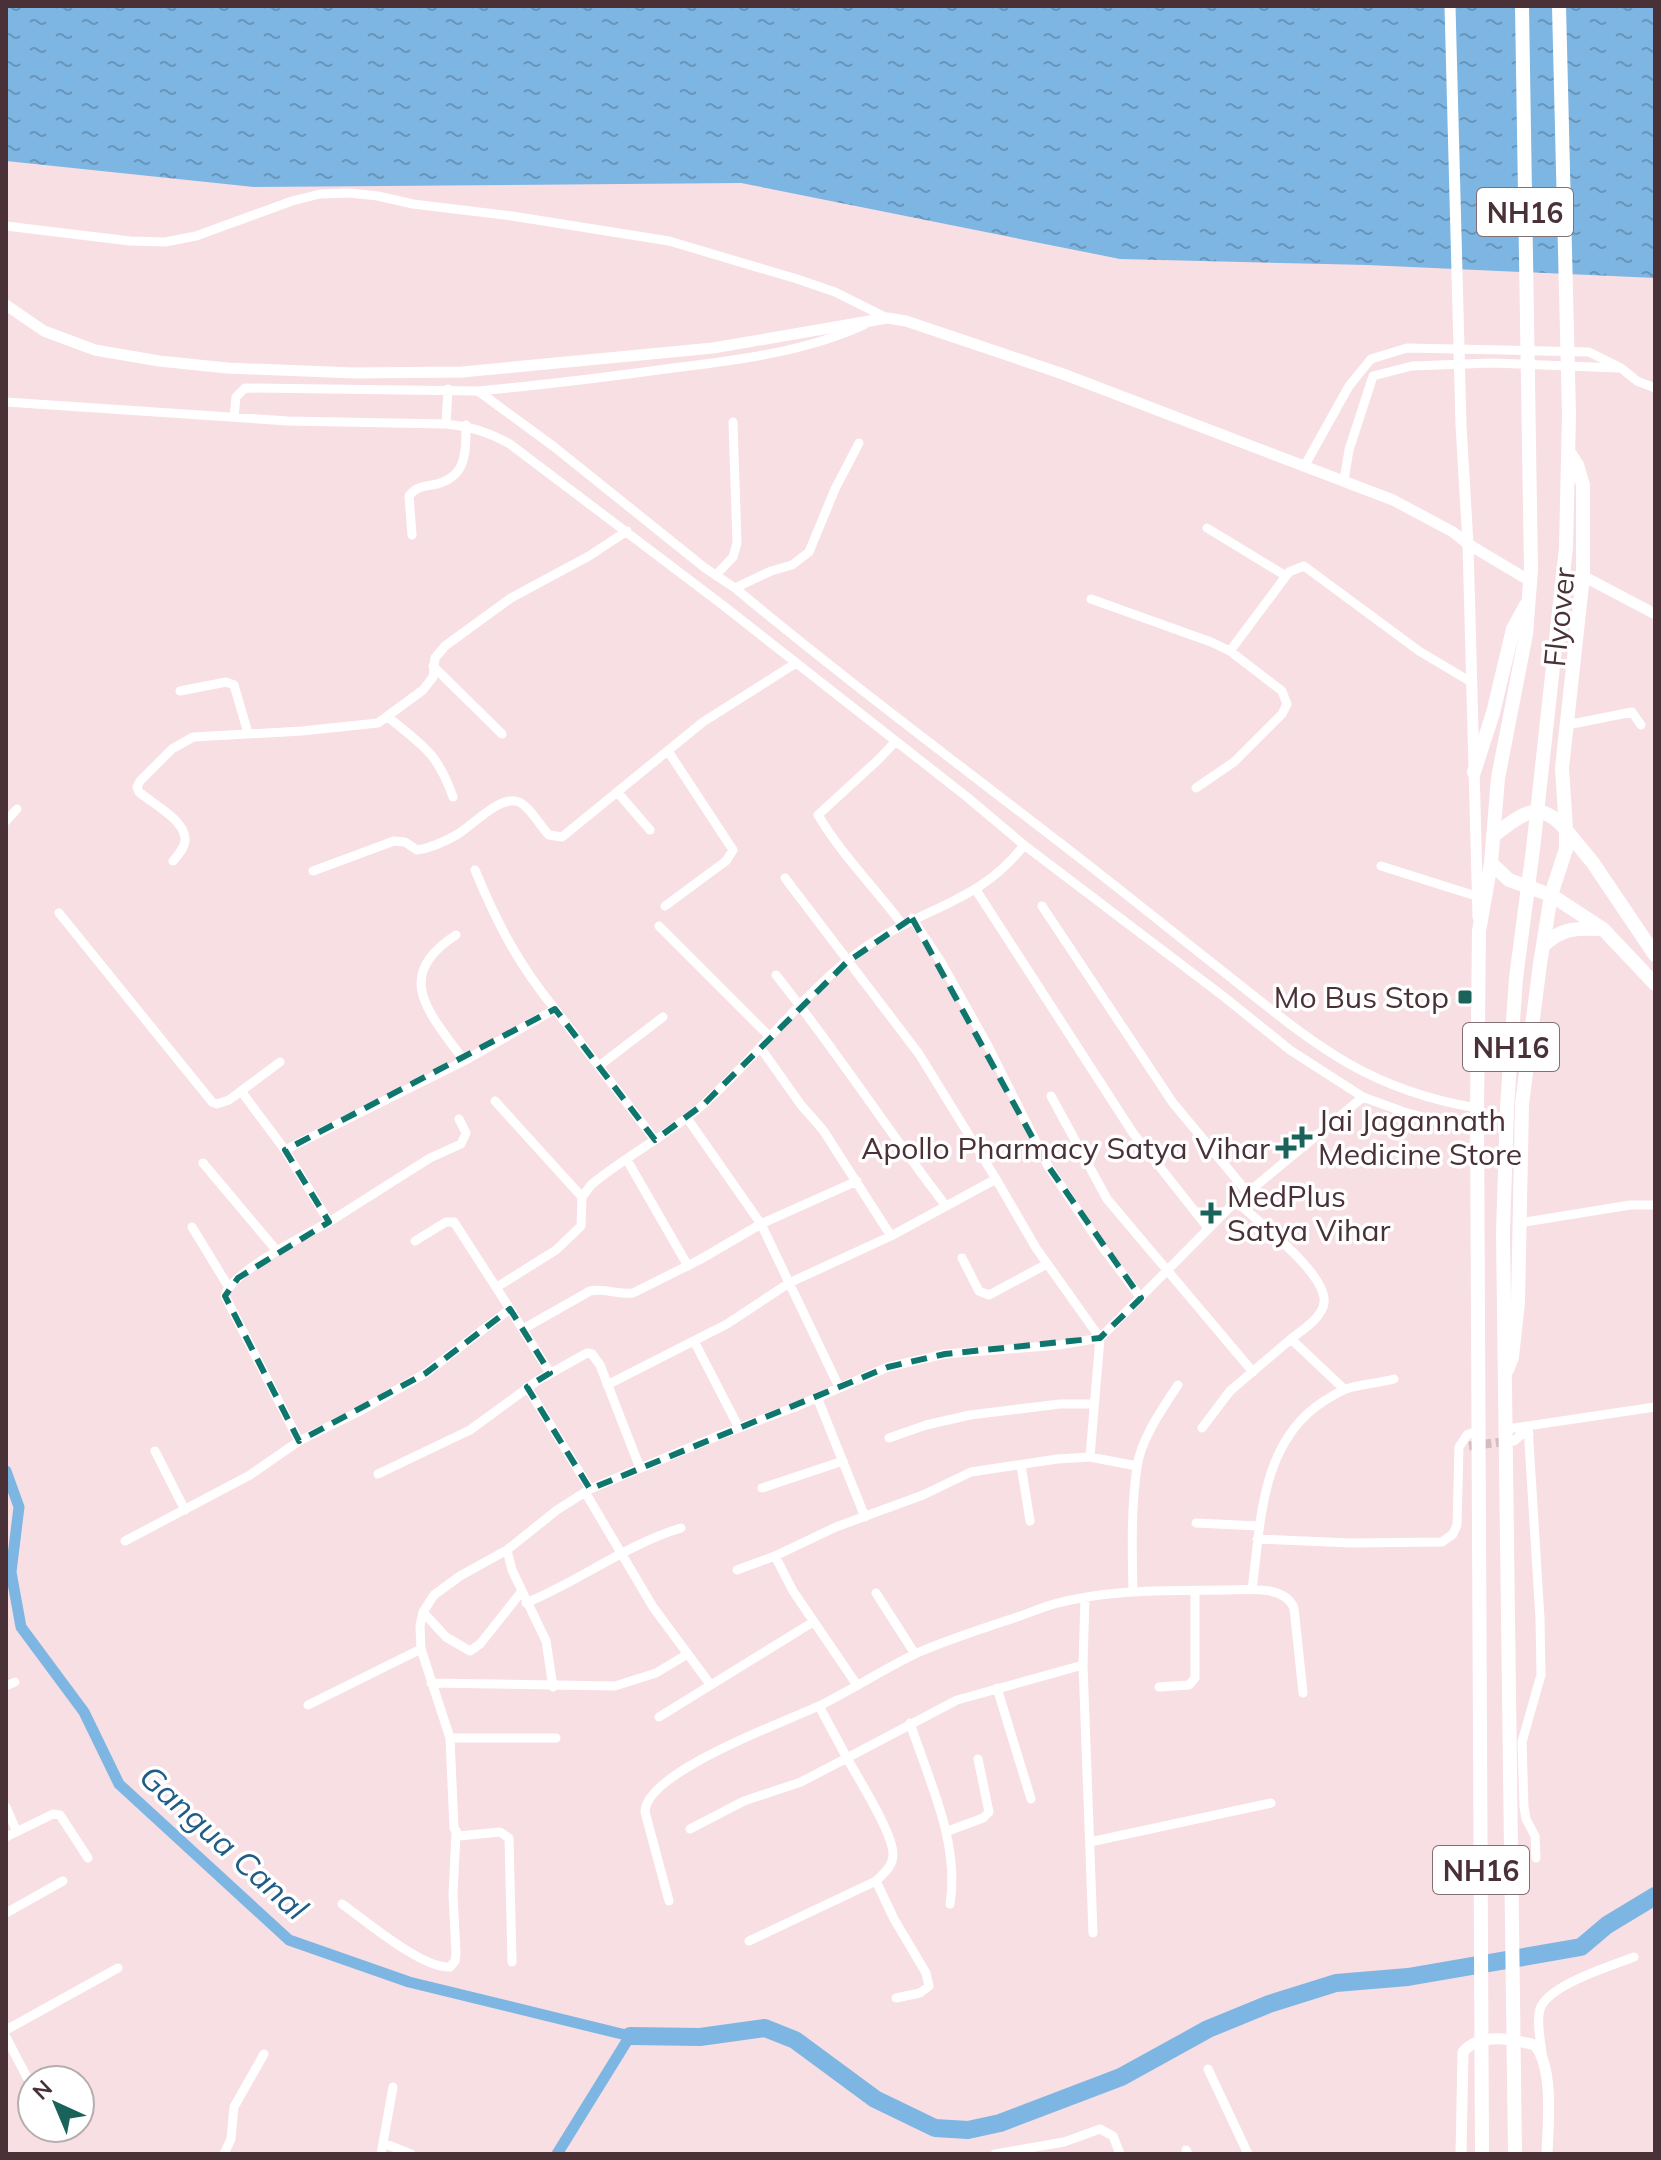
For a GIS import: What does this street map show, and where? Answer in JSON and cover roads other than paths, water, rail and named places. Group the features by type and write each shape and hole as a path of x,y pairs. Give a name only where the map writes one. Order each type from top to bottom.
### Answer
{"highway":[{"name":"NH16","path":"1482,2154 1477,1117 1479,931 1491,863 1498,778 1526,634 1530,581 1522,6"},
{"name":"NH16","path":"1559,6 1568,451"},
{"name":"Flyover","path":"1504,1378 1507,1107 1516,978 1564,573 1568,451"},
{"path":"1504,1378 1515,1338 1522,1104 1551,895 1566,849 1562,768 1583,576 1583,485 1577,465 1568,451"},
{"path":"1474,772 1493,713 1513,629 1529,600"},
{"path":"1563,798 1565,810 1585,852"},
{"path":"1493,836 1532,811 1553,816 1585,852 1655,955"},
{"path":"1491,863 1509,880 1551,895 1603,929 1655,984"},
{"path":"1543,946 1552,937 1572,928 1603,929"},
{"name":"NH16","path":"1504,1378 1511,1435 1515,2154"}],"street":[{"path":"1450,6 1479,931"},
{"path":"6,226 130,241 165,242 196,236 320,194 378,196 413,204 669,241 835,292 881,319"},
{"path":"6,305 44,331 95,350 227,368 355,373 462,372 713,348 881,319 906,321 1063,374 1393,500 1453,532 1530,581"},
{"path":"234,414 236,397 241,390 253,387 478,391 556,384 766,354 826,342 881,319"},
{"path":"1305,465 1349,386 1371,359 1407,348 1589,352 1621,368 1637,381 1655,388"},
{"path":"1344,480 1349,450 1373,376 1412,366 1492,363 1621,368"},
{"path":"446,424 448,389"},
{"path":"478,391 590,474 1306,1039 1351,1067 1400,1090 1477,1117"},
{"path":"6,402 234,414 331,423 466,425 492,433 627,531 1024,845 1290,1050 1363,1097 1404,1112 1450,1124 1477,1117"},
{"path":"716,575 733,557 737,543 733,422"},
{"path":"412,535 409,496 417,488 446,482 457,475 463,459 466,425"},
{"path":"735,588 792,565 809,552 835,489 859,443"},
{"path":"1207,528 1286,576"},
{"path":"173,861 185,843 185,835 176,822 139,792 137,784 172,749 188,739 202,736 369,726 388,717 429,684 435,658 445,646 498,607 627,531"},
{"path":"1230,651 1286,576 1299,566 1310,569 1419,651 1471,682"},
{"path":"1583,576 1655,614"},
{"path":"1091,599 1230,651 1282,691 1287,704 1282,714 1234,762 1196,788"},
{"path":"748,625 761,610"},
{"path":"313,871 394,841 405,842 417,850 424,849 459,833 485,813 508,801 518,801 549,835 562,837 619,794 703,722 796,663"},
{"path":"433,666 502,734"},
{"path":"180,691 226,682 234,685 248,733"},
{"path":"1567,725 1632,712 1641,725"},
{"path":"388,717 432,754 444,772 453,797"},
{"path":"895,742 818,815 837,846 902,924"},
{"path":"665,906 726,861 733,850 668,751"},
{"path":"619,794 650,830"},
{"path":"6,821 17,809"},
{"path":"497,1287 556,1250 575,1234 581,1226 582,1197 591,1185 687,1118 847,962 912,918 964,898 1007,864 1024,845"},
{"path":"1381,866 1476,896"},
{"path":"475,870 504,937 519,963 655,1140"},
{"path":"785,878 919,1054 1047,1264 1100,1338 1090,1457"},
{"path":"976,890 1133,1133 1208,1228"},
{"path":"1042,906 1173,1103 1248,1193"},
{"path":"59,913 207,1098 217,1104 222,1103 280,1062"},
{"path":"912,918 941,962 988,1046 1048,1166 1141,1298"},
{"path":"659,926 769,1036"},
{"path":"456,935 431,956 424,968 420,990 432,1015 464,1061"},
{"path":"776,975 946,1206"},
{"path":"285,1150 464,1061 555,1009"},
{"path":"599,1066 663,1017"},
{"path":"760,1047 801,1105 823,1130 891,1236"},
{"path":"241,1091 285,1150 329,1222"},
{"path":"1051,1096 1099,1187 1253,1372"},
{"path":"342,1904 435,1965 450,1967 455,1961 453,1894 456,1833 450,1738 421,1649 423,1612 434,1595 460,1576 507,1550 588,1490 888,1367 945,1354 1059,1345 1100,1338 1208,1228 1363,1097"},
{"path":"495,1101 582,1197"},
{"path":"687,1118 761,1224 839,1387"},
{"path":"228,1286 277,1251 329,1222 404,1173 461,1144 466,1133 459,1119"},
{"path":"627,1160 688,1266"},
{"path":"203,1163 277,1251"},
{"path":"607,1385 727,1324 789,1283 891,1236 996,1179"},
{"path":"523,1329 590,1291 609,1289 624,1294 633,1293 761,1224 857,1181"},
{"path":"1202,1428 1230,1391 1316,1317 1325,1300 1306,1265 1237,1202"},
{"path":"1519,1223 1630,1205 1655,1205"},
{"path":"415,1241 453,1221 550,1373"},
{"path":"192,1227 228,1286 227,1301 256,1352 299,1441"},
{"path":"962,1258 979,1291 985,1295 995,1293 1047,1264"},
{"path":"125,1541 250,1475 299,1441 426,1373 510,1309"},
{"path":"1291,1339 1344,1389"},
{"path":"694,1341 739,1428"},
{"path":"378,1474 470,1430 527,1387 581,1355 592,1354 600,1365 640,1468"},
{"path":"1252,1590 1258,1526 1268,1481 1289,1431 1315,1408 1344,1389 1394,1379"},
{"path":"1133,1591 1131,1544 1137,1466 1147,1437 1178,1385"},
{"path":"527,1387 653,1607 710,1684"},
{"path":"817,1397 865,1517"},
{"path":"889,1438 970,1415 1060,1404 1094,1404"},
{"path":"1511,1435 1655,1407"},
{"path":"1257,1539 1350,1543 1442,1542 1453,1534 1457,1525 1467,1435 1479,1430"},
{"path":"1528,1430 1541,1675 1522,1742 1524,1807 1535,1836 1536,1858"},
{"path":"155,1451 185,1510"},
{"path":"737,1570 836,1527 923,1495 971,1472 1090,1457 1137,1466"},
{"path":"762,1488 843,1461"},
{"path":"1021,1465 1030,1521"},
{"path":"1196,1523 1258,1526"},
{"path":"526,1603 621,1552 681,1528"},
{"path":"507,1550 526,1603 546,1641 553,1687"},
{"path":"775,1556 793,1591 857,1685"},
{"path":"669,1901 645,1812 646,1800 654,1791 711,1754 819,1706 915,1654 955,1637 1054,1604 1133,1591 1252,1590 1279,1593 1292,1603 1303,1693"},
{"path":"423,1612 446,1637 470,1651 480,1644 522,1591"},
{"path":"1159,1687 1189,1685 1195,1678 1195,1591"},
{"path":"876,1593 915,1654"},
{"path":"1085,1598 1083,1665 1093,1933"},
{"path":"659,1717 813,1622"},
{"path":"308,1705 421,1649"},
{"path":"431,1683 615,1686 656,1673 686,1655"},
{"path":"690,1829 744,1801 801,1782 957,1700 1083,1665"},
{"path":"997,1688 1031,1799"},
{"path":"749,1941 876,1881 891,1865 892,1848 819,1706"},
{"path":"910,1723 938,1810 948,1831 954,1883 950,1904"},
{"path":"450,1738 556,1738"},
{"path":"948,1831 983,1818 989,1812 978,1759"},
{"path":"1090,1842 1271,1803"},
{"path":"6,1807 17,1832"},
{"path":"6,1837 53,1814 60,1815 88,1858"},
{"path":"456,1833 466,1837 500,1832 509,1838 512,1962"},
{"path":"7,1910 63,1881"},
{"path":"876,1881 926,1973 929,1986 920,1993 896,1998"},
{"path":"1547,2154 1547,2083 1539,2015 1545,2001 1563,1987 1634,1957"},
{"path":"6,2030 118,1968"},
{"path":"6,2037 9,2052"},
{"path":"1461,2154 1463,2052 1470,2043 1492,2039 1535,2045 1542,2054"},
{"path":"224,2154 232,2135 234,2107 264,2054"},
{"path":"1208,2069 1248,2154"},
{"path":"381,2154 393,2087"},
{"path":"995,2154 1064,2142 1100,2129 1113,2136 1120,2154"},
{"path":"383,2143 411,2154"}],"water":[{"path":"6,6 1655,6 1655,278 1367,265 1120,259 741,183 254,187 6,161"}],"waterway":[{"name":"Gangua Canal","path":"6,1471 19,1507 11,1572 21,1627 84,1712 119,1784 289,1940 409,1982 630,2036 557,2154"},
{"path":"630,2036 700,2037 765,2028 795,2040 875,2099 935,2128 968,2130 1000,2123 1121,2077 1208,2029 1269,2004 1336,1983 1408,1977 1581,1947 1607,1925 1655,1896"}],"tunnel":[{"path":"1469,1446 1511,1441"}],"place":[{"name":"Mo Bus Stop","path":"1465,997"},
{"name":"Jai Jagannath Medicine Store","path":"1302,1137"},
{"name":"Apollo Pharmacy Satya Vihar","path":"1286,1148"},
{"name":"MedPlus Satya Vihar","path":"1211,1213"}]}
